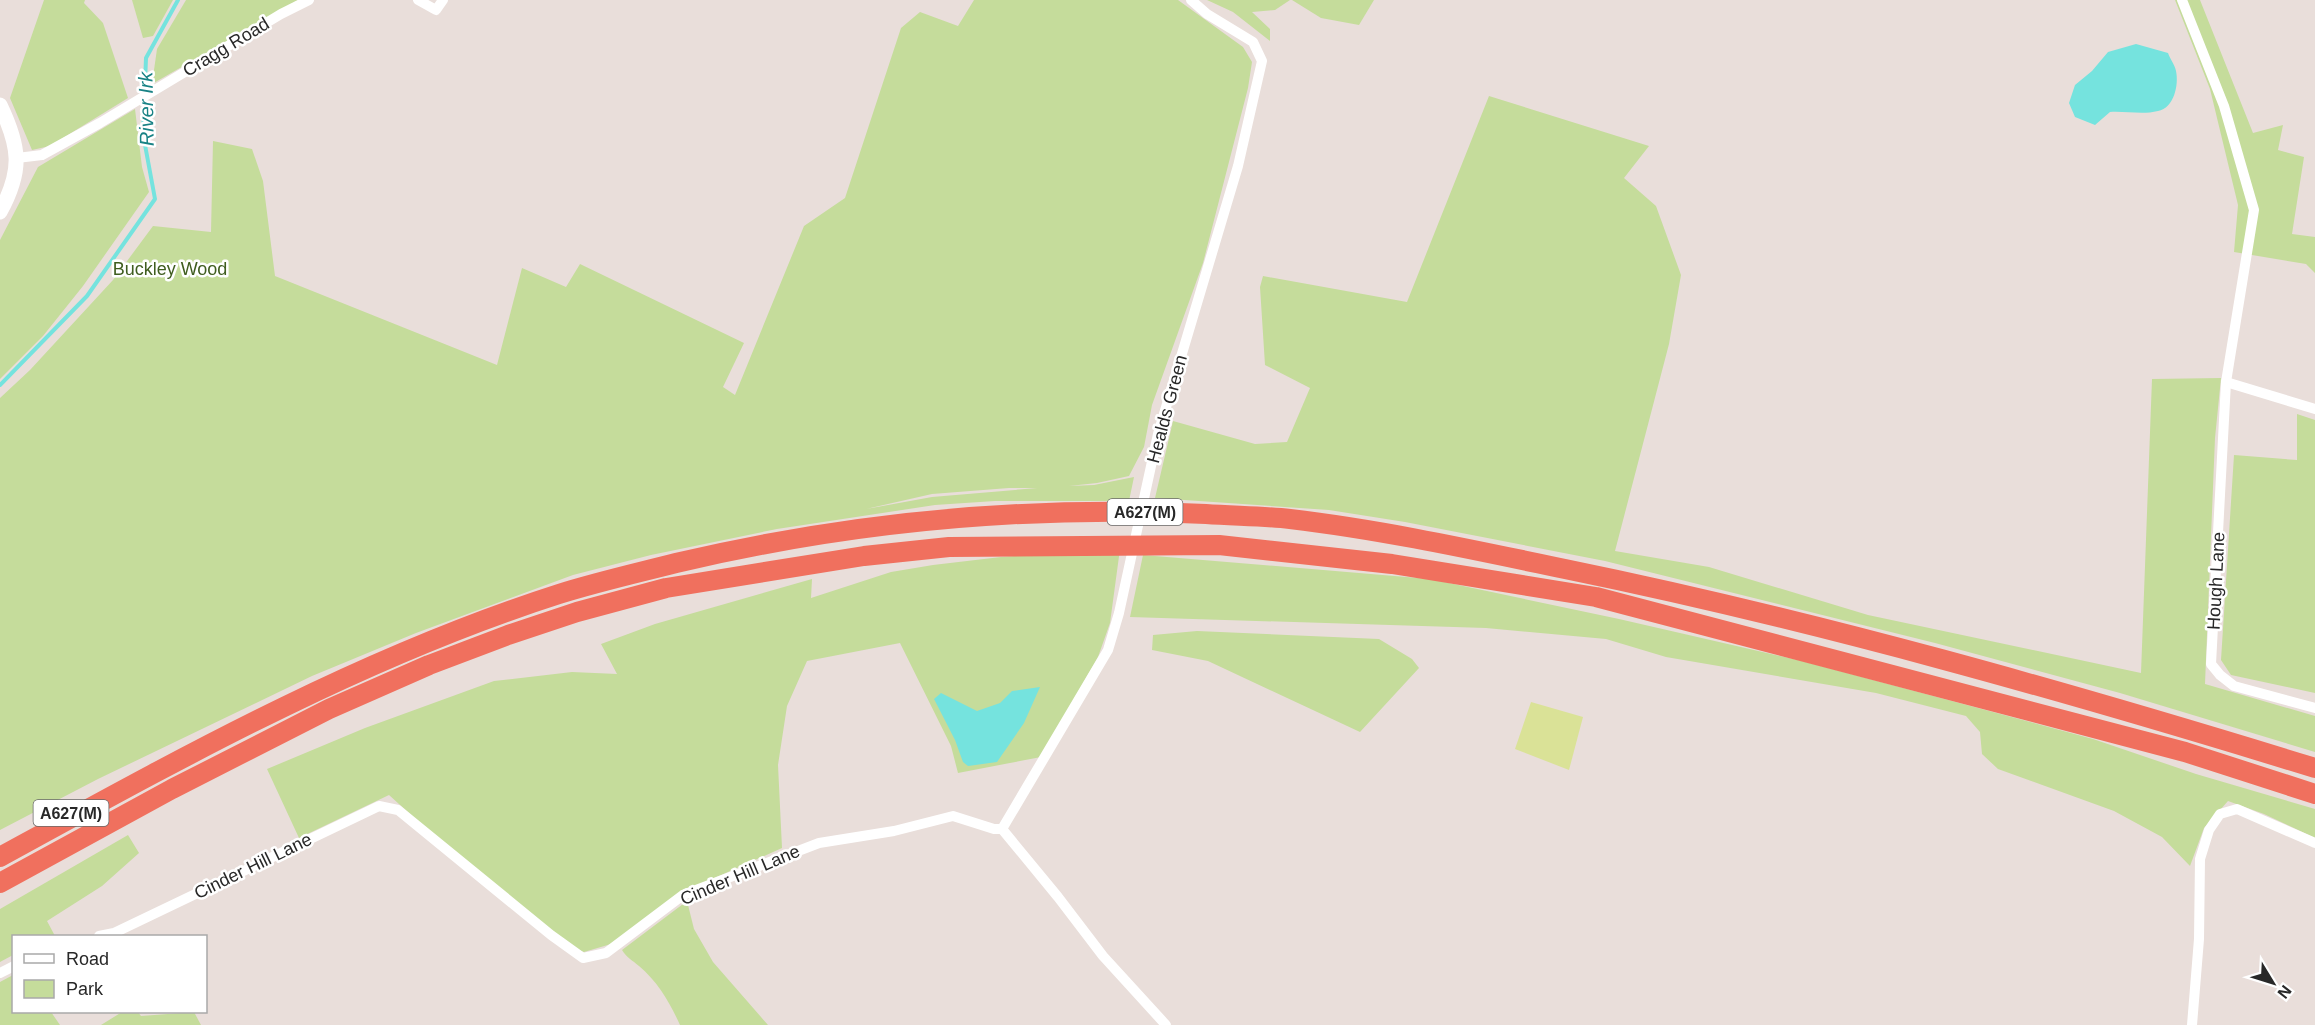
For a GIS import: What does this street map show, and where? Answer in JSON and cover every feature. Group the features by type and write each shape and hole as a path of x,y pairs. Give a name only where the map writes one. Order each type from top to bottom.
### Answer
{"highway":[{"name":"A627(M)","path":"4,849 136,785 251,723 373,664 438,637 558,594 728,551 823,533 900,523 1074,512 1157,512 1288,519 1461,547 1735,606 1922,653 2315,768"},
{"name":"A627(M)","path":"0,894 12,880 244,751 329,709 429,665 577,612 666,588 864,556 960,547 1219,545 1392,564 1596,597 2185,752 2315,794"}],"main road":[{"path":"0,105 12,131 17,158 14,182 0,212"}],"street":[{"name":"Cragg Road","path":"17,158 42,155 281,14 309,0"},
{"path":"418,0 436,10 443,0"},
{"name":"Healds Green","path":"1002,829 1108,650 1119,613 1158,434 1238,166 1262,61 1253,42 1207,14 1191,0"},
{"name":"Hough Lane","path":"2181,0 2224,106 2254,210 2226,382 2211,664 2234,686 2315,708"},
{"path":"2226,382 2315,409"},
{"name":"Cinder Hill Lane","path":"104,935 114,933 379,806 399,810 550,935 583,958 606,953 684,895 819,843 894,831 953,816 994,829 1002,829"},
{"path":"2192,1025 2199,939 2200,859 2209,830 2220,814 2237,809 2315,843"},
{"path":"1002,829 1103,956 1166,1025"}],"green space":[{"path":"44,0 85,0 84,3 103,23 128,98 50,146 32,150 10,98"},
{"path":"132,0 173,0 153,36 143,38"},
{"path":"186,0 298,0 152,84 157,49"},
{"name":"Buckley Wood","path":"974,0 1178,0 1243,47 1252,62 1248,88 1203,263 1152,405 1144,447 1129,476 1069,486 1094,485 1134,477 1129,501 995,501 935,505 777,529 651,555 573,575 416,633 312,676 98,779 0,830 0,398 30,370 113,280 153,226 211,232 213,141 252,149 263,181 275,276 497,365 522,268 566,287 580,264 744,343 723,387 735,395 804,226 845,198 901,28 920,12 958,26","holes":["1037,488 932,497 866,509 932,494"]},
{"path":"1207,0 1290,0 1275,10 1252,12 1270,29 1270,41 1233,12"},
{"path":"1292,0 1374,0 1359,25 1321,18"},
{"path":"2175,0 2200,0 2253,133 2283,125 2278,150 2304,157 2292,234 2315,237 2315,273 2306,264 2234,252 2238,205 2210,89"},
{"path":"1489,96 1649,146 1624,178 1656,206 1681,275 1669,344 1615,551 1709,567 1868,615 2141,673 2152,379 2221,378 2215,438 2205,684 2315,716 2315,752 2120,693 1935,643 1605,561 1405,522 1329,510 1155,498 1173,421 1255,444 1287,442 1310,388 1265,365 1260,287 1263,276 1407,302"},
{"path":"135,109 142,167 149,192 83,286 43,336 0,379 0,240 38,167"},
{"path":"2297,414 2315,420 2315,693 2231,675 2221,660 2234,455 2297,460"},
{"path":"1120,549 1110,623 1098,657 1041,757 958,773 951,746 900,643 807,661 787,706 778,765 782,848 683,892 611,944 584,952 575,949 429,831 389,795 299,838 267,769 365,728 494,681 572,672 617,674 601,644 655,624 812,579 811,598 891,572 933,565 1001,557"},
{"path":"1143,555 1430,579 1802,661 2093,739 2196,774 2315,809 2315,838 2264,814 2228,801 2204,828 2190,866 2162,837 2114,811 1998,769 1982,754 1980,732 1966,716 1876,693 1666,657 1606,639 1486,628 1130,617"},
{"path":"1197,631 1379,639 1412,659 1419,668 1360,732 1208,661 1152,650 1153,635"},
{"path":"1531,702 1583,717 1569,770 1515,749"},
{"path":"128,835 139,853 102,886 47,921 54,935 12,935 12,956 0,962 0,909"},
{"path":"687,901 694,929 713,962 768,1025 680,1025 658,986 622,950"},
{"path":"12,976 12,1013 52,1013 60,1025 0,1025 0,982"},
{"path":"120,1013 139,1013 141,1016 195,1013 201,1025 101,1025"}],"water":[{"path":"2136,44 2168,53 2177,77 2172,101 2163,109 2152,112 2110,112 2095,125 2075,117 2069,103 2075,85 2092,71 2108,52"},
{"path":"1040,687 1024,723 997,762 968,766 963,762 955,740 934,699 941,693 977,711 1000,703 1012,691"}],"waterway":[{"name":"River Irk","path":"0,385 87,296 155,199 143,134 146,58 178,0"}]}
